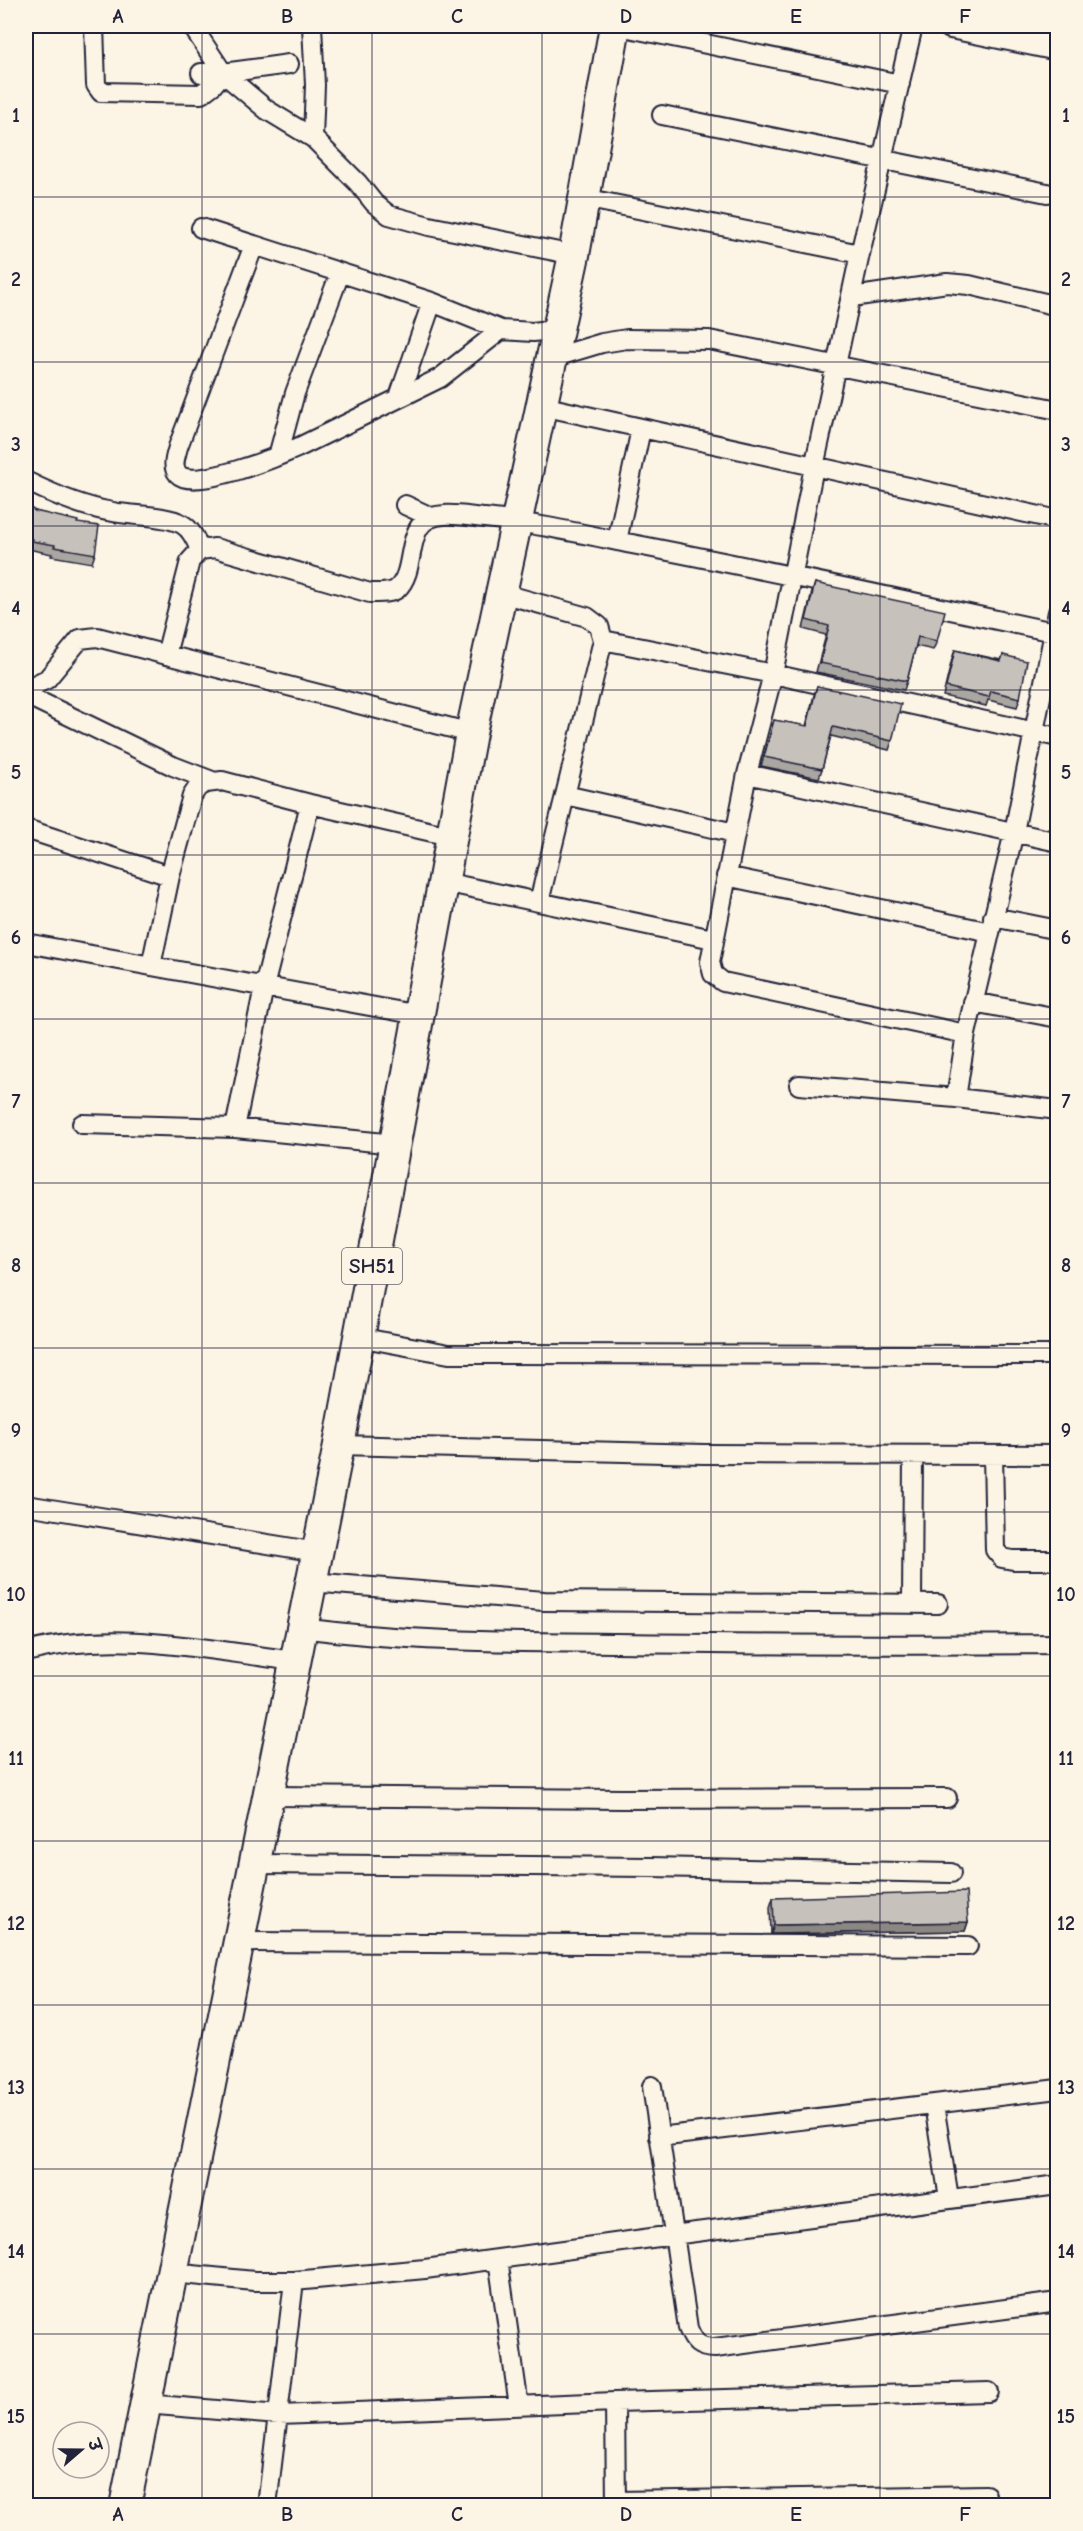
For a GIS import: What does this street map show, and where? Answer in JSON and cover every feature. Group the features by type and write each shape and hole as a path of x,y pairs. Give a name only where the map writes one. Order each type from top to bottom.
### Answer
{"main road":[{"name":"SH51","path":"125,2505 339,1445 471,734 574,255 617,26"}],"street":[{"path":"94,26 96,85 101,92 201,94 223,73"},
{"path":"192,26 223,73 267,110 313,138 374,203 389,215 429,226 574,255"},
{"path":"312,26 315,85 313,138"},
{"path":"617,26 900,84"},
{"path":"913,26 859,259 773,674 747,774 710,962 713,974 723,982 966,1034"},
{"path":"951,26 1058,48"},
{"path":"201,73 223,73 289,64"},
{"path":"662,115 1047,194"},
{"path":"584,198 859,259"},
{"path":"201,228 432,302 501,330 526,332 554,344 602,343 627,339 709,340 1058,410"},
{"path":"254,245 178,447 174,464 176,472 184,479 198,480 278,456 440,378 501,330"},
{"path":"278,456 295,393 340,273"},
{"path":"853,292 947,284 969,285 1058,306"},
{"path":"399,398 432,302"},
{"path":"542,406 814,468 1058,520"},
{"path":"617,541 641,429"},
{"path":"26,481 79,504 112,512 177,522 193,535 200,550"},
{"path":"405,505 431,517"},
{"path":"166,655 190,561 200,550 215,548 370,593 384,593 396,589 404,576 416,535 422,524 431,517 445,514 518,522 794,575 1055,633"},
{"path":"501,592 587,617 599,626 603,639 539,902"},
{"path":"956,1098 966,1034 1014,832 1058,612"},
{"path":"26,689 47,680 75,644 89,637 471,734"},
{"path":"603,639 1058,737"},
{"path":"26,695 173,766 212,781 222,781 453,837"},
{"path":"747,774 1058,842"},
{"path":"151,966 170,876 192,796 198,787 212,781"},
{"path":"565,795 735,833"},
{"path":"235,1128 264,987 310,804"},
{"path":"26,829 170,876"},
{"path":"726,876 992,924 1058,930"},
{"path":"444,882 713,939"},
{"path":"26,943 419,1015"},
{"path":"973,1002 1058,1018"},
{"path":"799,1085 956,1098 1058,1110"},
{"path":"82,1124 235,1128 395,1144"},
{"path":"358,1337 449,1354 1058,1355"},
{"path":"339,1445 704,1454 1058,1455"},
{"path":"912,1604 913,1455"},
{"path":"993,1455 995,1550 1002,1558 1013,1560 1058,1560"},
{"path":"26,1506 318,1552"},
{"path":"890,1603 912,1564"},
{"path":"311,1582 544,1600 938,1604"},
{"path":"302,1628 383,1637 569,1642 783,1645 1058,1644"},
{"path":"26,1652 84,1641 124,1640 296,1661"},
{"path":"268,1796 622,1799 947,1798"},
{"path":"254,1864 651,1867 951,1873"},
{"path":"238,1942 968,1946"},
{"path":"652,2086 688,2328 693,2341 702,2348 715,2349 1058,2302"},
{"path":"659,2137 1058,2089"},
{"path":"934,2105 949,2198"},
{"path":"172,2273 294,2281 425,2270 1058,2185"},
{"path":"498,2259 519,2406"},
{"path":"267,2505 294,2281"},
{"path":"145,2404 279,2415 615,2402 989,2392"},
{"path":"615,2402 616,2503 986,2495"}],"building":[{"path":"26,505 35,511 78,521 77,523 99,526 95,554 54,547 55,545 26,538"},
{"path":"815,583 945,611 937,641 918,637 907,681 820,663 829,626 806,620"},
{"path":"955,650 1001,661 1003,655 1027,661 1020,698 991,691 989,697 946,687"},
{"path":"817,686 901,704 892,741 833,727 822,769 764,757 774,720 807,726"},
{"path":"966,1892 968,1922 774,1925 773,1898"}]}
